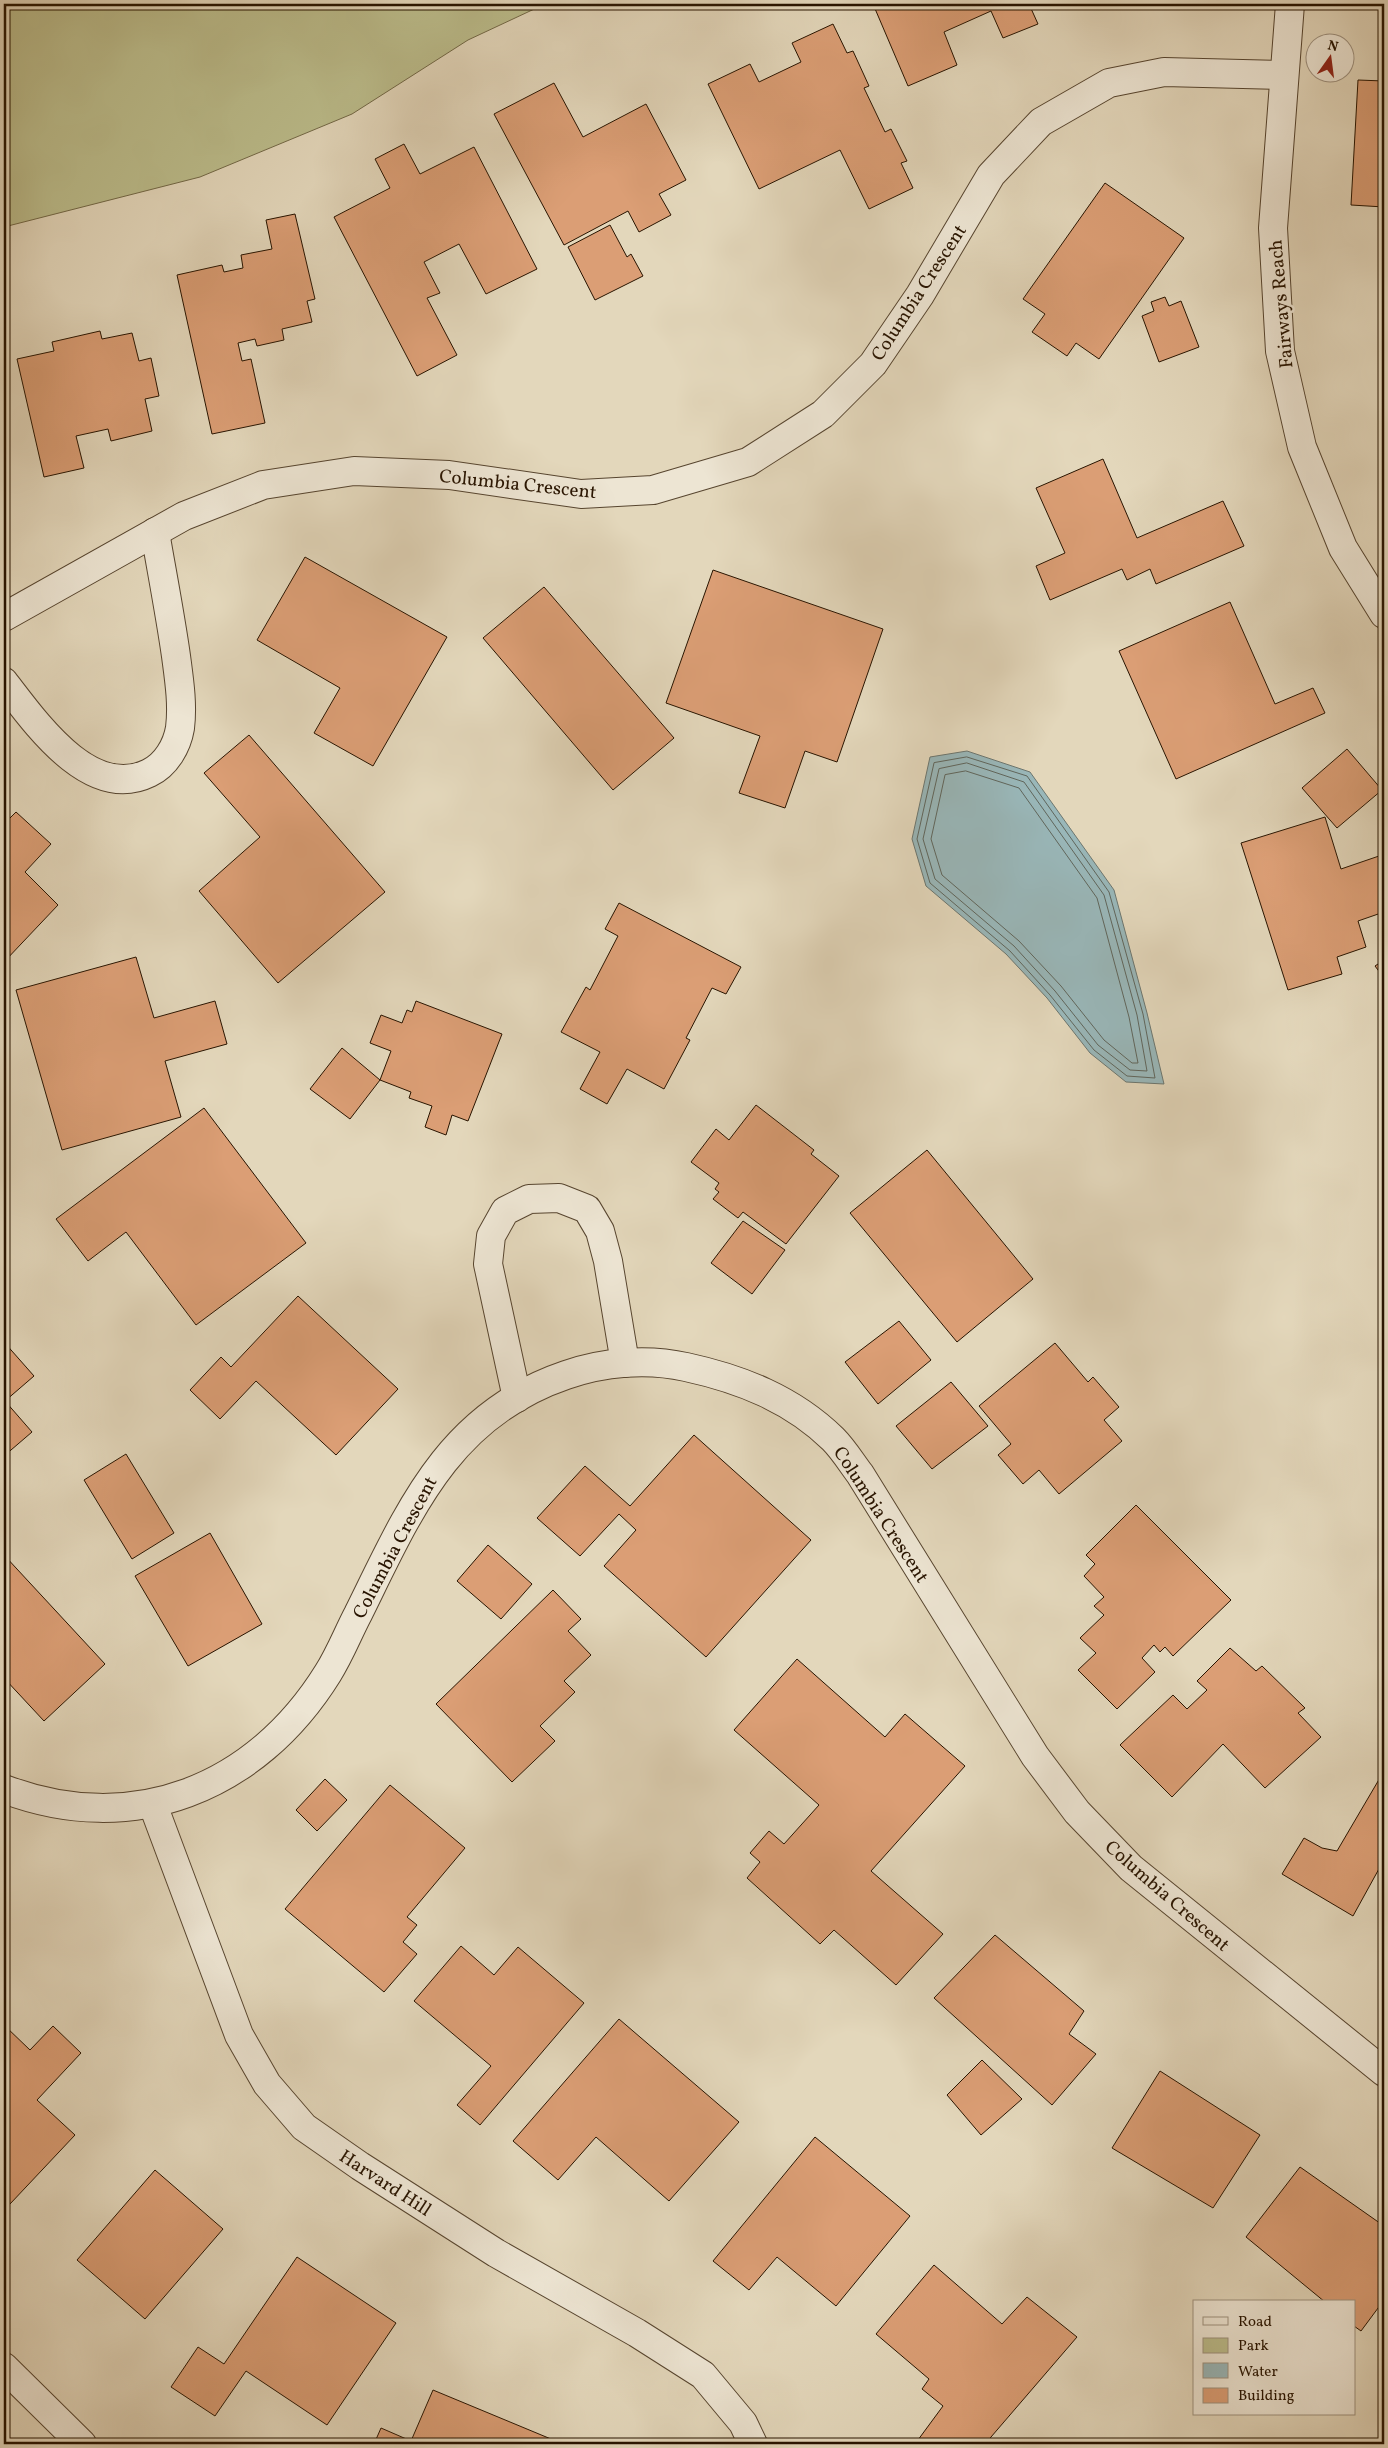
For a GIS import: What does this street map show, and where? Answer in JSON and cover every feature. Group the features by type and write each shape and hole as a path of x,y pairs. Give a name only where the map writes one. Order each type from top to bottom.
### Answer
{"street":[{"name":"Fairways Reach","path":"1290,4 1283,75 1273,228 1280,351 1302,447 1343,548 1384,614"},
{"name":"Columbia Crescent","path":"4,617 184,516 263,484 354,471 449,475 581,494 653,490 748,462 823,414 873,364 920,295 991,175 1041,122 1108,83 1164,72 1283,75"},
{"path":"4,682 54,742 84,769 112,778 136,779 156,769 173,751 180,728 180,689 155,532"},
{"path":"517,1398 488,1264 491,1236 505,1211 529,1199 559,1198 587,1209 600,1231 608,1261 625,1363"},
{"name":"Columbia Crescent","path":"4,1789 54,1805 120,1808 153,1805 224,1776 284,1732 307,1704 330,1671 408,1514 435,1470 456,1444 482,1421 546,1382 576,1372 625,1363 667,1363 713,1373 760,1389 803,1412 835,1440 860,1474 1035,1756 1077,1812 1131,1868 1384,2072"},
{"name":"Harvard Hill","path":"153,1805 240,2035 266,2084 304,2127 360,2166 496,2252 637,2333 703,2375 743,2423 753,2444"},
{"path":"4,2367 82,2444"}],"green space":[{"path":"4,4 545,4 468,40 352,114 200,177 4,227"}],"water":[{"path":"967,751 1030,772 1114,890 1164,1084 1126,1082 1090,1053 1047,998 1006,954 926,886 912,839 930,757"}],"building":[{"path":"873,4 1029,4 1038,24 1003,38 991,11 944,32 957,65 908,86"},
{"path":"833,24 847,53 853,51 869,86 864,88 885,132 891,129 907,161 901,163 913,188 869,209 840,150 759,189 708,84 750,64 759,82 801,62 792,43"},
{"path":"1358,80 1384,81 1384,207 1351,205"},
{"path":"554,83 583,137 646,104 686,180 659,194 671,215 639,232 628,211 564,245 494,114"},
{"path":"404,144 420,174 474,147 537,269 486,294 459,244 424,262 440,293 427,298 457,355 417,376 334,217 390,188 375,159"},
{"path":"1105,183 1184,238 1099,359 1076,343 1067,356 1032,332 1045,314 1023,299"},
{"path":"295,214 315,299 307,301 312,322 282,329 284,340 257,346 255,339 238,343 242,361 251,359 265,423 212,434 177,275 222,265 224,272 243,268 241,255 272,249 266,220"},
{"path":"610,225 627,257 631,254 643,276 595,300 568,247"},
{"path":"1165,297 1169,306 1181,301 1199,347 1159,362 1142,316 1154,311 1151,302"},
{"path":"100,331 102,339 132,333 139,361 151,358 159,396 145,399 152,431 111,441 108,429 76,436 84,468 44,477 17,359 54,351 52,342"},
{"path":"1103,459 1137,538 1223,501 1244,546 1156,584 1150,569 1127,580 1122,569 1050,600 1036,566 1065,553 1036,488"},
{"path":"305,557 447,637 373,766 314,733 340,688 257,640"},
{"path":"713,570 883,629 837,762 805,751 785,808 739,793 760,736 666,703"},
{"path":"544,587 674,738 613,790 483,638"},
{"path":"1230,602 1275,704 1313,688 1325,713 1176,779 1119,651"},
{"path":"249,735 385,892 278,983 199,891 260,837 204,773"},
{"path":"1347,749 1382,790 1337,828 1302,788"},
{"path":"16,812 51,844 25,872 58,905 4,962 4,824"},
{"path":"1325,817 1341,869 1379,856 1384,872 1384,912 1358,921 1366,947 1337,957 1342,974 1288,990 1241,843"},
{"path":"619,903 741,967 726,994 712,988 686,1038 690,1040 664,1089 627,1069 607,1104 580,1089 600,1052 561,1032 586,987 590,990 618,936 605,929"},
{"path":"136,957 154,1018 215,1001 227,1044 165,1061 181,1117 62,1150 16,990"},
{"path":"1384,960 1384,978 1375,966"},
{"path":"416,1001 502,1034 468,1121 452,1115 446,1135 425,1127 432,1106 409,1098 411,1092 380,1080 391,1051 370,1043 381,1015 402,1023 407,1010 412,1012"},
{"path":"342,1048 380,1080 350,1119 310,1089"},
{"path":"756,1105 814,1150 811,1154 839,1176 786,1244 743,1212 738,1218 713,1199 719,1192 715,1189 719,1183 691,1162 716,1129 729,1140"},
{"path":"204,1108 306,1243 196,1325 126,1232 88,1261 56,1219"},
{"path":"927,1150 1033,1279 957,1342 850,1213"},
{"path":"743,1221 785,1250 752,1294 711,1263"},
{"path":"298,1296 398,1389 336,1455 256,1381 220,1419 190,1390 221,1357 231,1367"},
{"path":"899,1321 931,1360 878,1404 845,1362"},
{"path":"4,1342 34,1376 5,1401 32,1432 4,1456"},
{"path":"1055,1343 1088,1382 1093,1377 1119,1407 1104,1420 1122,1441 1059,1494 1039,1470 1023,1484 998,1455 1011,1444 979,1406"},
{"path":"951,1382 988,1426 932,1469 896,1426"},
{"path":"694,1435 811,1540 706,1657 604,1566 636,1530 619,1514 580,1556 537,1518 585,1466 630,1506"},
{"path":"126,1454 174,1533 132,1559 84,1480"},
{"path":"1136,1505 1231,1600 1173,1656 1165,1647 1160,1652 1154,1645 1142,1658 1155,1672 1117,1709 1078,1670 1096,1653 1080,1638 1104,1615 1094,1606 1104,1597 1084,1576 1095,1564 1086,1555"},
{"path":"210,1533 262,1624 188,1666 135,1576"},
{"path":"488,1545 532,1584 501,1619 457,1581"},
{"path":"4,1555 105,1664 44,1721 4,1678"},
{"path":"553,1590 581,1619 568,1631 591,1655 564,1681 575,1692 540,1726 555,1741 512,1782 436,1704"},
{"path":"1230,1648 1256,1671 1262,1666 1305,1708 1298,1713 1321,1737 1265,1788 1223,1744 1172,1797 1120,1745 1173,1695 1187,1709 1207,1690 1197,1681"},
{"path":"797,1659 885,1737 905,1714 965,1766 871,1871 943,1934 896,1985 834,1930 820,1944 747,1878 760,1862 750,1853 769,1831 784,1844 819,1805 734,1730"},
{"path":"1384,1771 1384,1869 1380,1867 1353,1916 1282,1874 1304,1838 1322,1848 1337,1851"},
{"path":"325,1779 347,1800 317,1831 296,1810"},
{"path":"390,1785 465,1848 407,1917 417,1925 403,1942 417,1954 384,1992 285,1909"},
{"path":"995,1935 1084,2011 1069,2034 1096,2054 1052,2105 934,1998"},
{"path":"461,1946 494,1975 518,1947 584,2003 480,2125 457,2105 491,2066 414,2001"},
{"path":"619,2019 739,2122 669,2201 596,2137 558,2180 513,2141"},
{"path":"4,2025 30,2050 53,2026 81,2053 37,2100 75,2135 10,2204 4,2198"},
{"path":"982,2060 1022,2099 981,2135 947,2095"},
{"path":"1160,2071 1260,2135 1213,2208 1112,2148"},
{"path":"815,2137 910,2216 836,2306 777,2257 749,2290 713,2261"},
{"path":"1300,2167 1384,2226 1384,2300 1361,2331 1356,2327 1356,2300 1323,2300 1246,2237"},
{"path":"155,2170 223,2229 145,2319 77,2260"},
{"path":"297,2257 396,2323 327,2425 246,2371 215,2416 171,2387 198,2347 224,2364"},
{"path":"934,2265 1002,2324 1027,2297 1077,2337 985,2444 915,2444 943,2406 922,2389 929,2379 876,2334"},
{"path":"433,2390 563,2444 374,2444 381,2428 411,2441"}]}
